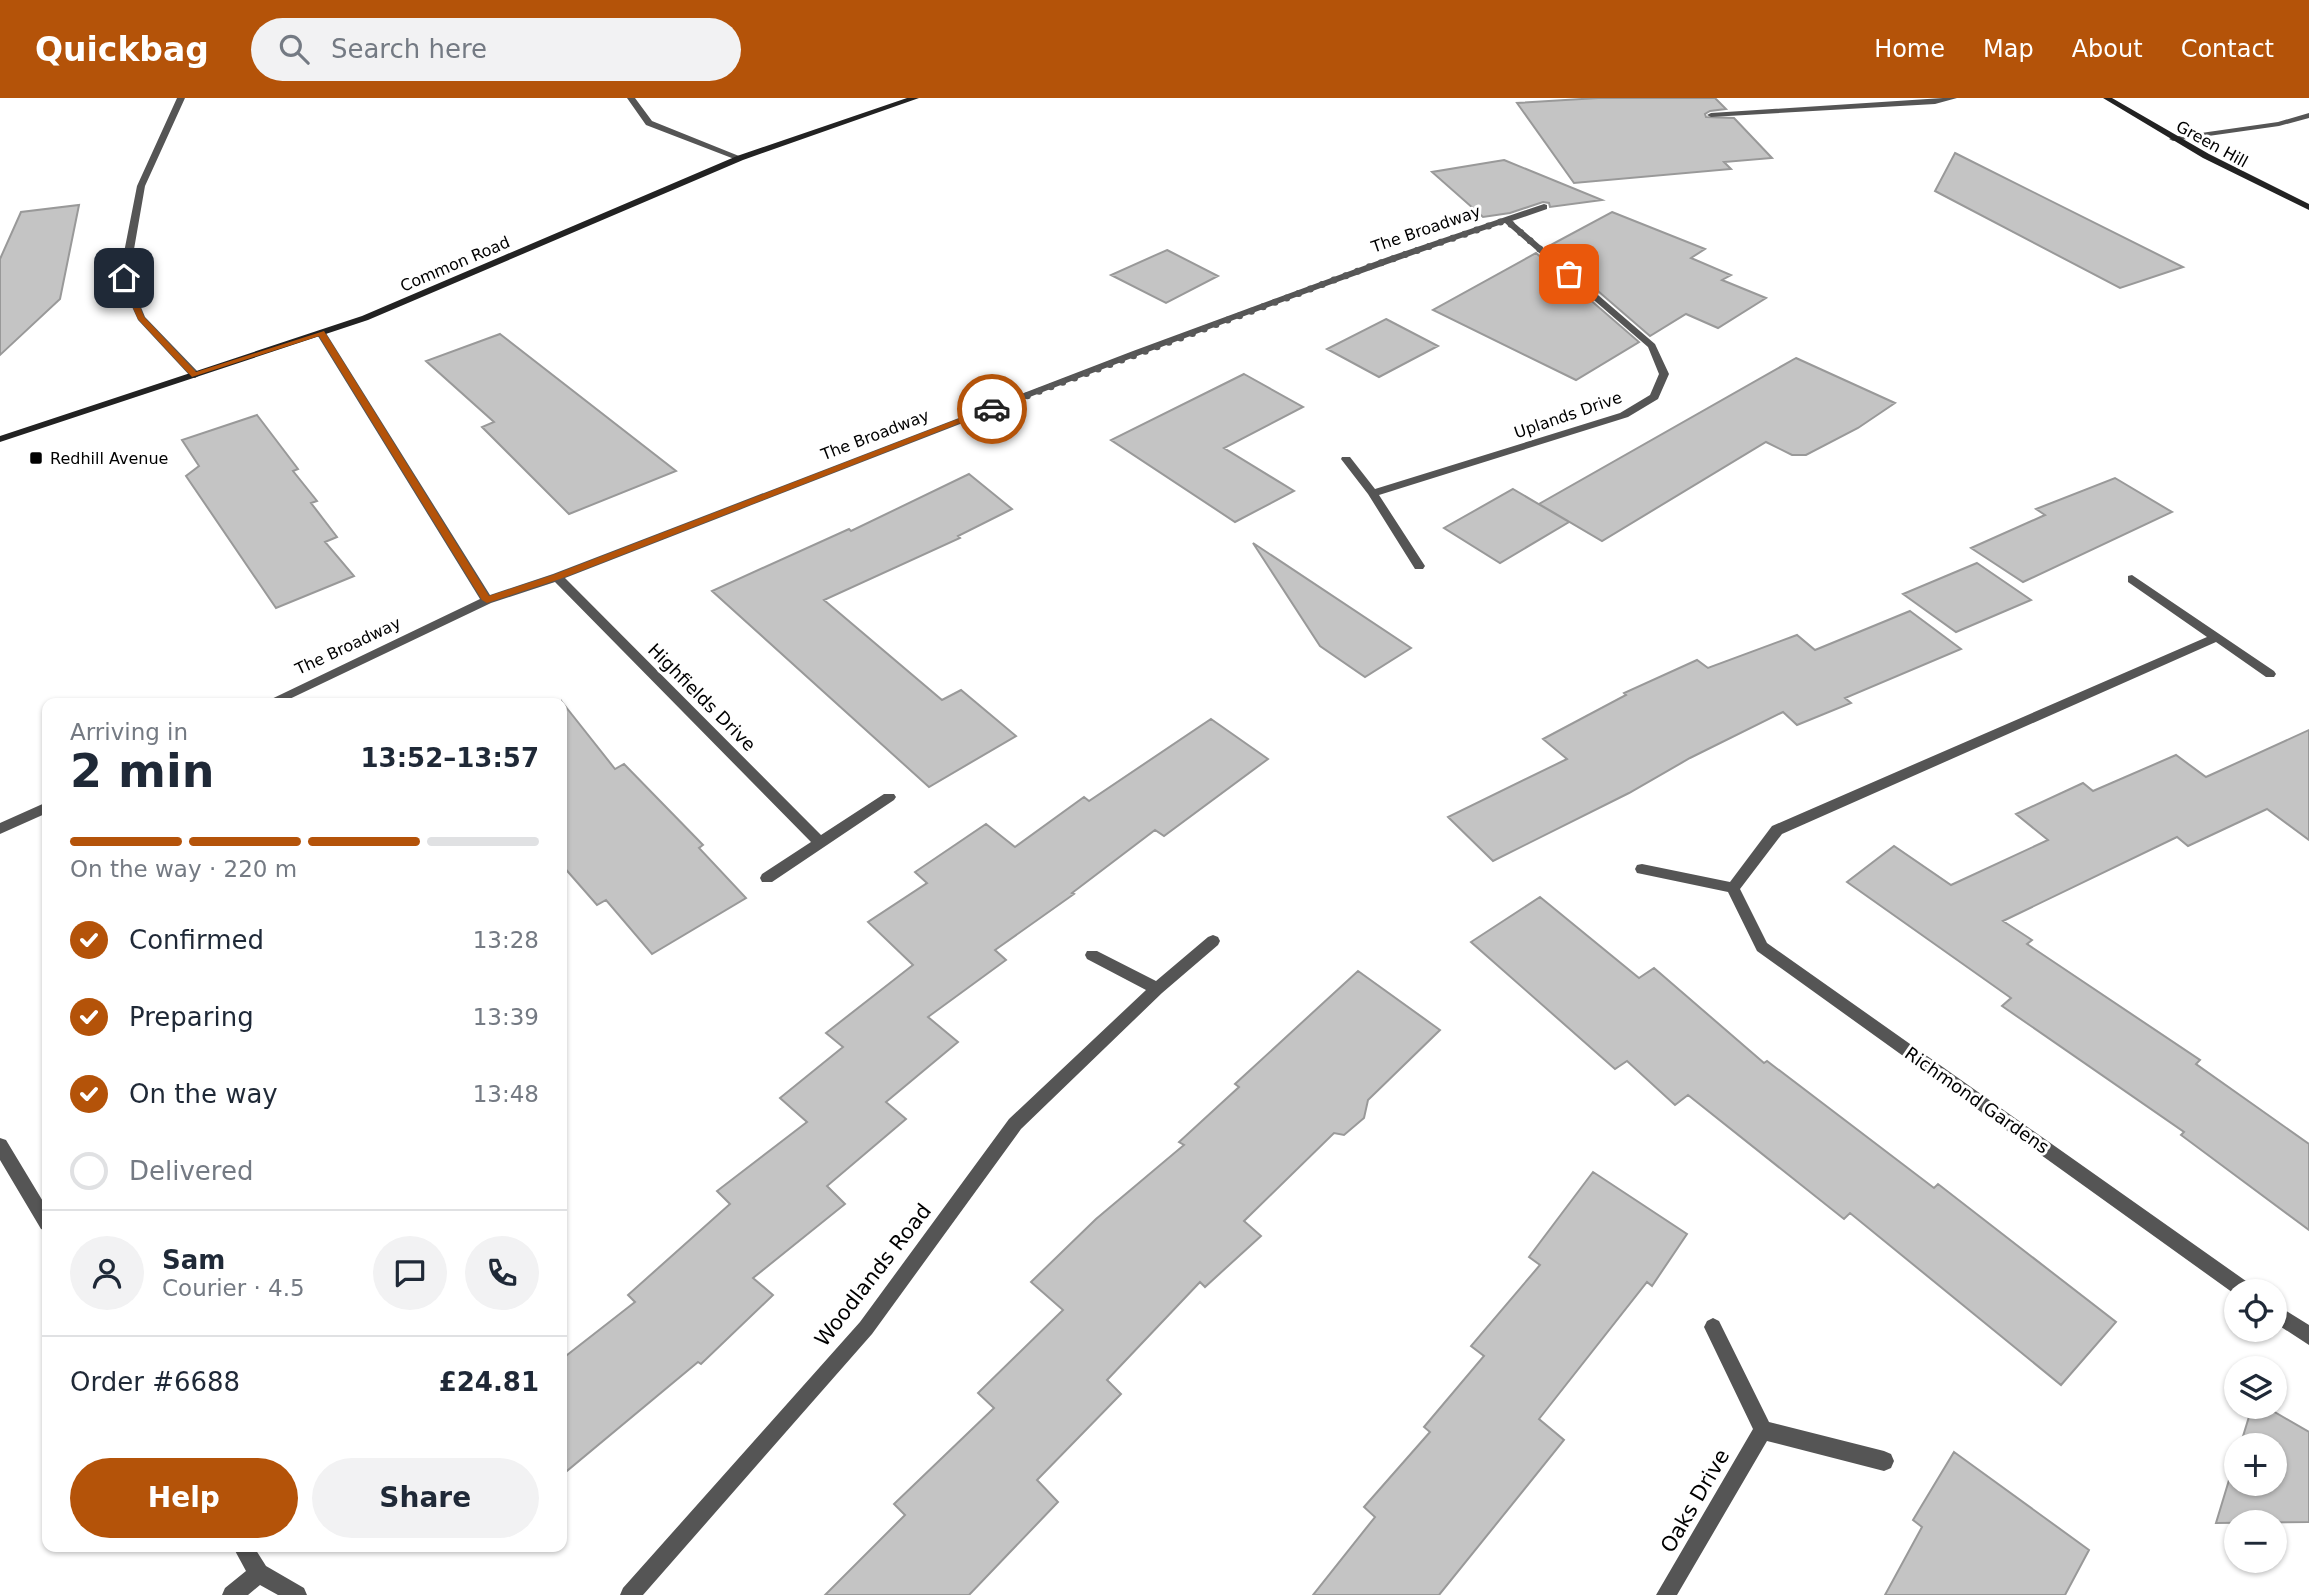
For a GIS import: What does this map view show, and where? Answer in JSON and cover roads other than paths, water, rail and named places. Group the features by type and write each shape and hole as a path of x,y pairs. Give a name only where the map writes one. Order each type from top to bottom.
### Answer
{"street":[{"path":"181,98 141,186 124,278 141,318 195,375"},
{"path":"631,98 649,123 740,158"},
{"name":"Common Road","path":"0,439 365,318 504,261 740,158 915,98"},
{"path":"1711,115 1936,102 1953,98"},
{"name":"Green Hill","path":"2107,98 2173,139 2245,178 2309,206"},
{"path":"2173,139 2279,124 2309,115"},
{"name":"The Broadway","path":"280,698 487,600 557,577 1136,353 1391,259 1544,207"},
{"name":"Uplands Drive","path":"1373,493 1624,415 1654,397 1664,374 1652,346 1506,220"},
{"path":"321,333 487,600"},
{"path":"1346,459 1373,493 1419,566"},
{"name":"Highfields Drive","path":"557,577 820,843"},
{"path":"2132,579 2270,674"},
{"path":"1642,869 1732,888 1777,830 2215,638"},
{"path":"767,878 889,797"},
{"path":"0,829 42,809"},
{"name":"Richmond Gardens","path":"1732,888 1762,947 2229,1279"},
{"name":"Woodlands Road","path":"630,1595 866,1328 1015,1124 1157,989 1213,941"},
{"path":"1092,955 1157,989"},
{"path":"0,1145 42,1215"},
{"path":"2287,1320 2309,1336"},
{"path":"1713,1327 1763,1430 1884,1461"},
{"name":"Oaks Drive","path":"1666,1595 1763,1430"},
{"path":"246,1552 259,1573 297,1595"},
{"path":"232,1595 259,1573"}],"place":[{"name":"Redhill Avenue","path":"36,458"}]}
